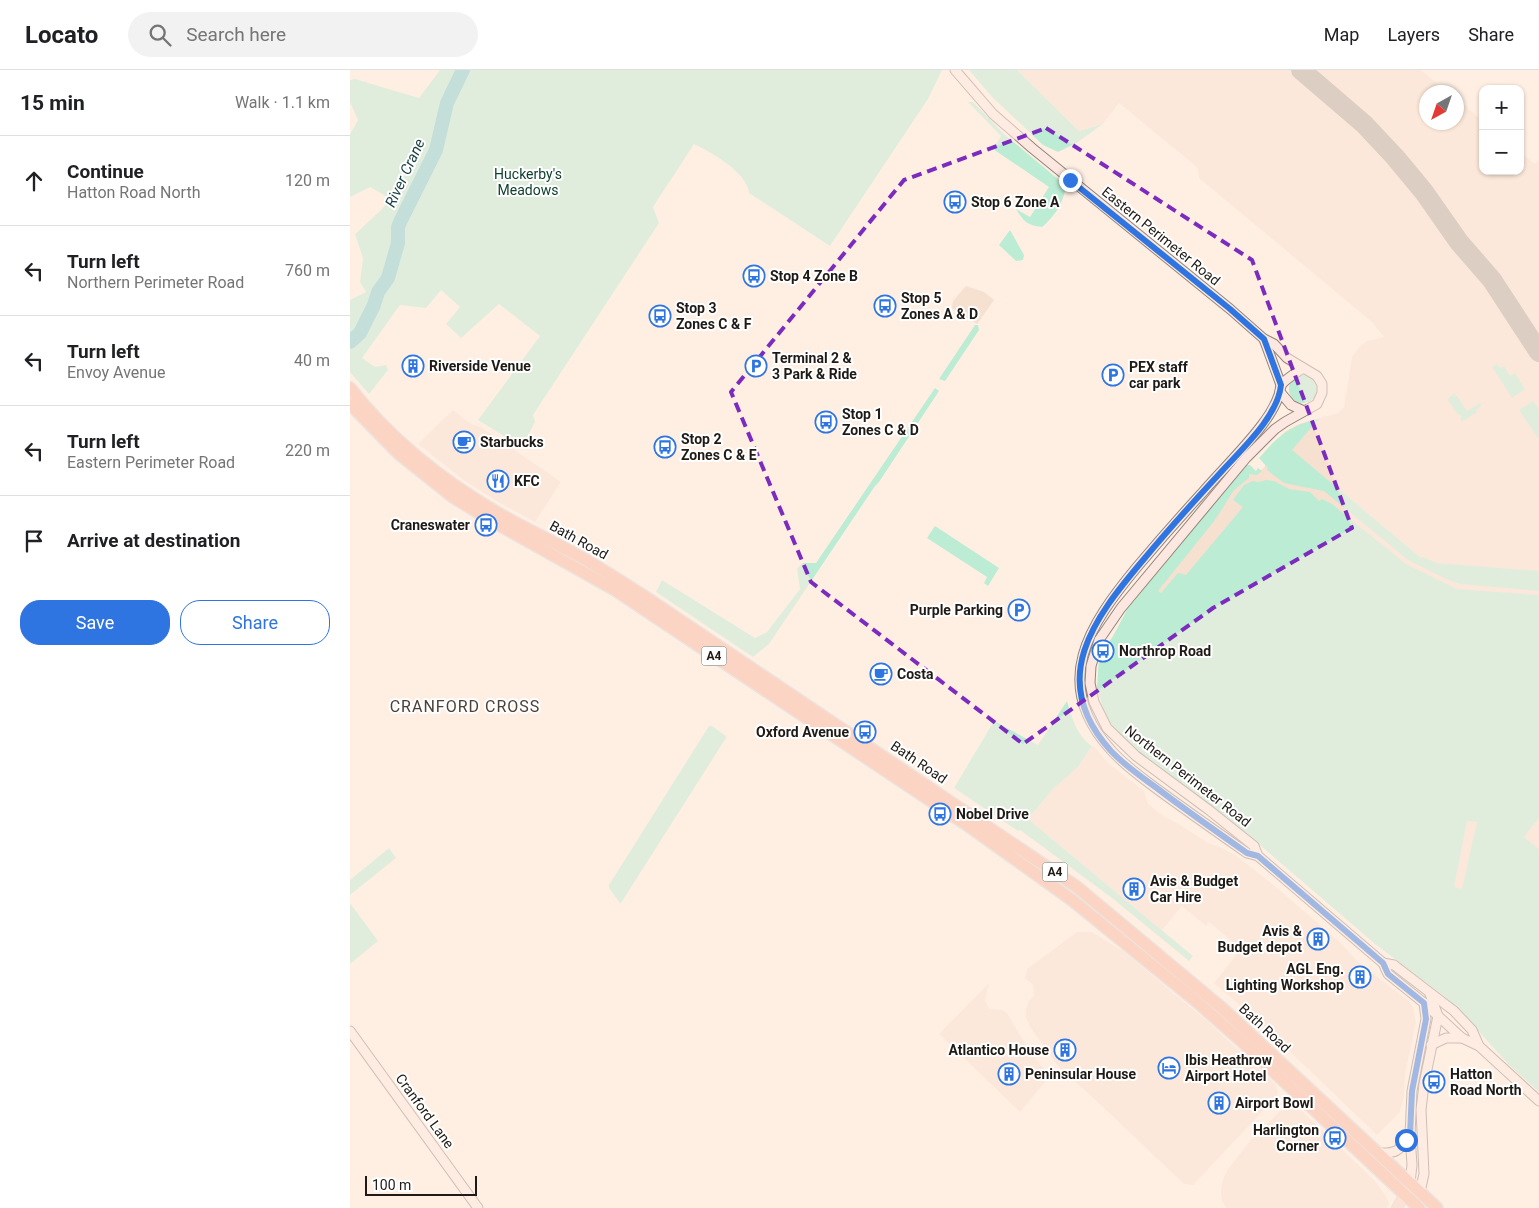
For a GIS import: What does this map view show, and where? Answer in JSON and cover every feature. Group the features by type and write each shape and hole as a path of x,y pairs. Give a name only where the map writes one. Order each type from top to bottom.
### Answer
{"highway":[{"name":"Bath Road","path":"350,388 370,413 389,431 460,488 497,512 584,559 644,596 1078,887 1222,1008 1437,1208"},
{"name":"Bath Road","path":"350,404 399,454 453,497 615,590 961,822 1072,900 1240,1039 1411,1204"}],"main road":[{"path":"1410,1183 1411,1204"},
{"path":"1398,1208 1411,1204 1420,1192"}],"street":[{"name":"Eastern Perimeter Road","path":"955,70 994,114 1032,148 1230,309 1264,339 1274,344 1287,358 1303,368"},
{"path":"1264,339 1281,389 1291,405 1304,411 1317,404 1323,389 1317,376 1303,368 1281,389"},
{"name":"Northern Perimeter Road","path":"1281,389 1270,413 1259,430 1171,527 1108,603 1091,631 1084,650 1080,672 1081,694 1088,715 1093,726 1112,752 1127,766 1247,853 1258,856 1383,963 1388,974 1424,1003 1462,1038 1478,1046 1539,1101"},
{"name":"Northern Perimeter Road","path":"1258,856 1254,846 1136,756 1114,736 1102,720 1094,702 1090,684 1091,666 1099,640 1111,622 1220,488 1264,439 1285,422 1304,411"},
{"name":"Northern Perimeter Road","path":"1383,963 1394,965 1454,1011 1472,1030 1478,1046"},
{"path":"1420,1192 1424,1174 1421,1110 1431,1045 1438,1016 1430,994"},
{"path":"1410,1183 1412,1165 1410,1135 1412,1091 1426,1019 1424,1003"},
{"path":"1422,1034 1438,1016 1445,1012 1454,1011"},
{"name":"Cranford Lane","path":"350,1031 478,1208"},
{"path":"1431,1045 1446,1038 1462,1038"},
{"path":"1378,1152 1392,1153 1397,1151 1410,1135"}],"highlighted area":[{"path":"1046,128 1252,260 1352,528 1213,608 1023,744 811,582 731,392 904,180"}],"shaded area":[{"path":"1017,70 1421,70 1439,85 1419,85 1419,130 1464,130 1464,105 1479,118 1479,175 1524,175 1524,155 1535,164 1539,160 1539,1092 1508,1064 1118,645 1245,473 1259,473 1265,466 1267,450 1286,431 1299,424 1338,413 1344,407 1352,357 1360,346 1367,341 1384,337 1372,322 1199,178 1198,168 1119,103 1103,124 1079,131"},
{"path":"966,286 984,292 994,300 977,324 952,308 953,301"},
{"path":"453,410 471,424 481,427 561,482 535,522 465,481 418,444"},
{"path":"1093,745 1108,763 1144,791 1148,804 1162,815 1208,843 1234,854 1276,887 1343,945 1358,962 1409,1001 1413,1007 1416,1023 1405,1074 1404,1097 1399,1113 1377,1135 1259,1022 1214,983 1241,949 1209,922 1206,926 1182,906 1162,930 1028,819 1053,789 1078,767"},
{"path":"1077,932 1092,932 1123,951 1207,1021 1276,1085 1278,1091 1276,1097 1193,1185 1184,1184 1058,1066 1030,1027 1026,1017 1026,1009 1029,1000 1034,996 1033,984 1025,979 1027,969"},
{"path":"989,983 985,1001 989,1009 1003,1010 1007,1013 1030,1052 1050,1076 1020,1112 939,1034"},
{"path":"1294,1108 1302,1111 1375,1181 1387,1198 1389,1204 1387,1208 1226,1208 1222,1201 1221,1192 1222,1182 1228,1169 1250,1141 1280,1111"}],"green space":[{"name":"Huckerby's Meadows","path":"440,70 942,70 928,99 830,246 749,193 747,185 742,178 728,164 694,144 653,207 659,223 533,415 535,422 522,447 478,420 540,336 499,304 461,338 446,324 460,307 441,290 426,308 400,305 362,358 375,367 386,365 388,370 369,394 350,372 350,300 366,292 360,282 363,258 355,234 391,199 370,187 350,197 350,134 358,120 350,102 350,80 355,79 419,98"},
{"path":"969,70 1017,70 1079,131 1103,124 1078,142 1058,152 1043,145 992,97"},
{"path":"968,102 973,102 1004,134 1059,180 1065,191 1064,196 1050,220 1042,227 1026,222 1016,209 1030,217 1049,187 993,149 1001,136"},
{"path":"1010,230 1024,255 1023,260 1016,261 999,245"},
{"path":"975,325 978,325 979,330 945,381 939,379"},
{"path":"1497,364 1500,368 1504,366 1510,376 1515,373 1525,389 1512,398 1492,367"},
{"path":"1303,375 1313,379 1317,389 1313,399 1303,403 1293,399 1289,389 1293,379"},
{"path":"935,388 939,391 879,482 769,644 753,657 656,592 662,580 755,638 767,632 800,589 797,569 802,563 816,563"},
{"path":"1455,393 1454,396 1457,396 1467,411 1480,403 1482,405 1476,410 1477,412 1462,422 1460,419 1462,416 1458,415 1447,399"},
{"path":"1533,401 1539,409 1539,440 1519,410"},
{"path":"1321,418 1292,450 1421,558 1423,557 1437,563 1539,571 1539,591 1460,584 1446,579 1408,560 1324,491 1284,483 1267,470 1268,468 1259,458 1273,443 1293,428"},
{"path":"1246,465 1250,465 1256,471 1258,468 1262,471 1257,475 1249,474 1249,478 1234,490 1215,520 1158,591 1161,593 1178,573 1186,575 1243,507 1233,500 1244,485 1253,481 1266,480 1274,481 1289,489 1310,492 1319,501 1322,499 1332,504 1406,564 1457,589 1539,595 1539,818 1524,837 1539,849 1539,1092 1508,1064 1466,1017 1444,996 1375,944 1261,846 1206,802 1148,760 1118,733 1105,715 1097,688 1099,658 1128,608","holes":["1467,821 1477,822 1462,889 1454,887"]},
{"path":"935,526 999,568 988,586 984,583 987,577 927,538"},
{"path":"1067,701 1079,732 1092,746 1078,767 1053,789 1028,819 1193,956 1189,961 1112,898 1020,830 1018,831 954,788 994,721 1038,745"},
{"path":"709,726 712,726 726,736 726,738 620,903 609,888 609,885"},
{"path":"389,848 396,858 350,895 350,880"},
{"path":"350,903 378,941 350,964"}],"waterway":[{"name":"River Crane","path":"350,342 360,333 374,305 378,292 388,278 398,243 398,227 436,150 447,103 463,70"}],"taxiway":[{"path":"1301,70 1364,124 1395,157 1424,192 1459,242 1492,280 1539,352"}],"place":[{"name":"Stop 6 Zone A","path":"955,202"},
{"name":"Stop 4 Zone B","path":"754,276"},
{"name":"Stop 5 Zones A & D","path":"885,306"},
{"name":"Stop 3 Zones C & F","path":"660,316"},
{"name":"Riverside Venue","path":"413,366"},
{"name":"Terminal 2 & 3 Park & Ride","path":"756,366"},
{"name":"PEX staff car park","path":"1113,375"},
{"name":"Stop 1 Zones C & D","path":"826,422"},
{"name":"Starbucks","path":"464,442"},
{"name":"Stop 2 Zones C & E","path":"665,447"},
{"name":"KFC","path":"498,481"},
{"name":"Craneswater","path":"486,525"},
{"name":"Purple Parking","path":"1019,610"},
{"name":"Northrop Road","path":"1103,651"},
{"name":"Costa","path":"881,674"},
{"name":"Oxford Avenue","path":"865,732"},
{"name":"Nobel Drive","path":"940,814"},
{"name":"Avis & Budget Car Hire","path":"1134,889"},
{"name":"Avis & Budget depot","path":"1318,939"},
{"name":"AGL Eng. Lighting Workshop","path":"1360,977"},
{"name":"Atlantico House","path":"1065,1050"},
{"name":"Ibis Heathrow Airport Hotel","path":"1169,1068"},
{"name":"Peninsular House","path":"1009,1074"},
{"name":"Hatton Road North","path":"1434,1082"},
{"name":"Airport Bowl","path":"1219,1103"},
{"name":"Harlington Corner","path":"1335,1138"}],"district":[{"name":"CRANFORD CROSS","path":"465,706"}],"route":[{"path":"1070,180 1253,328 1264,339 1281,385 1275,405 1259,430 1158,542 1120,587 1099,616 1091,631 1081,661 1080,683 1084,705 1093,726 1104,743 1127,766 1247,853 1258,856 1383,963 1388,974 1424,1003 1426,1019 1412,1091 1410,1135 1406,1140"}]}
